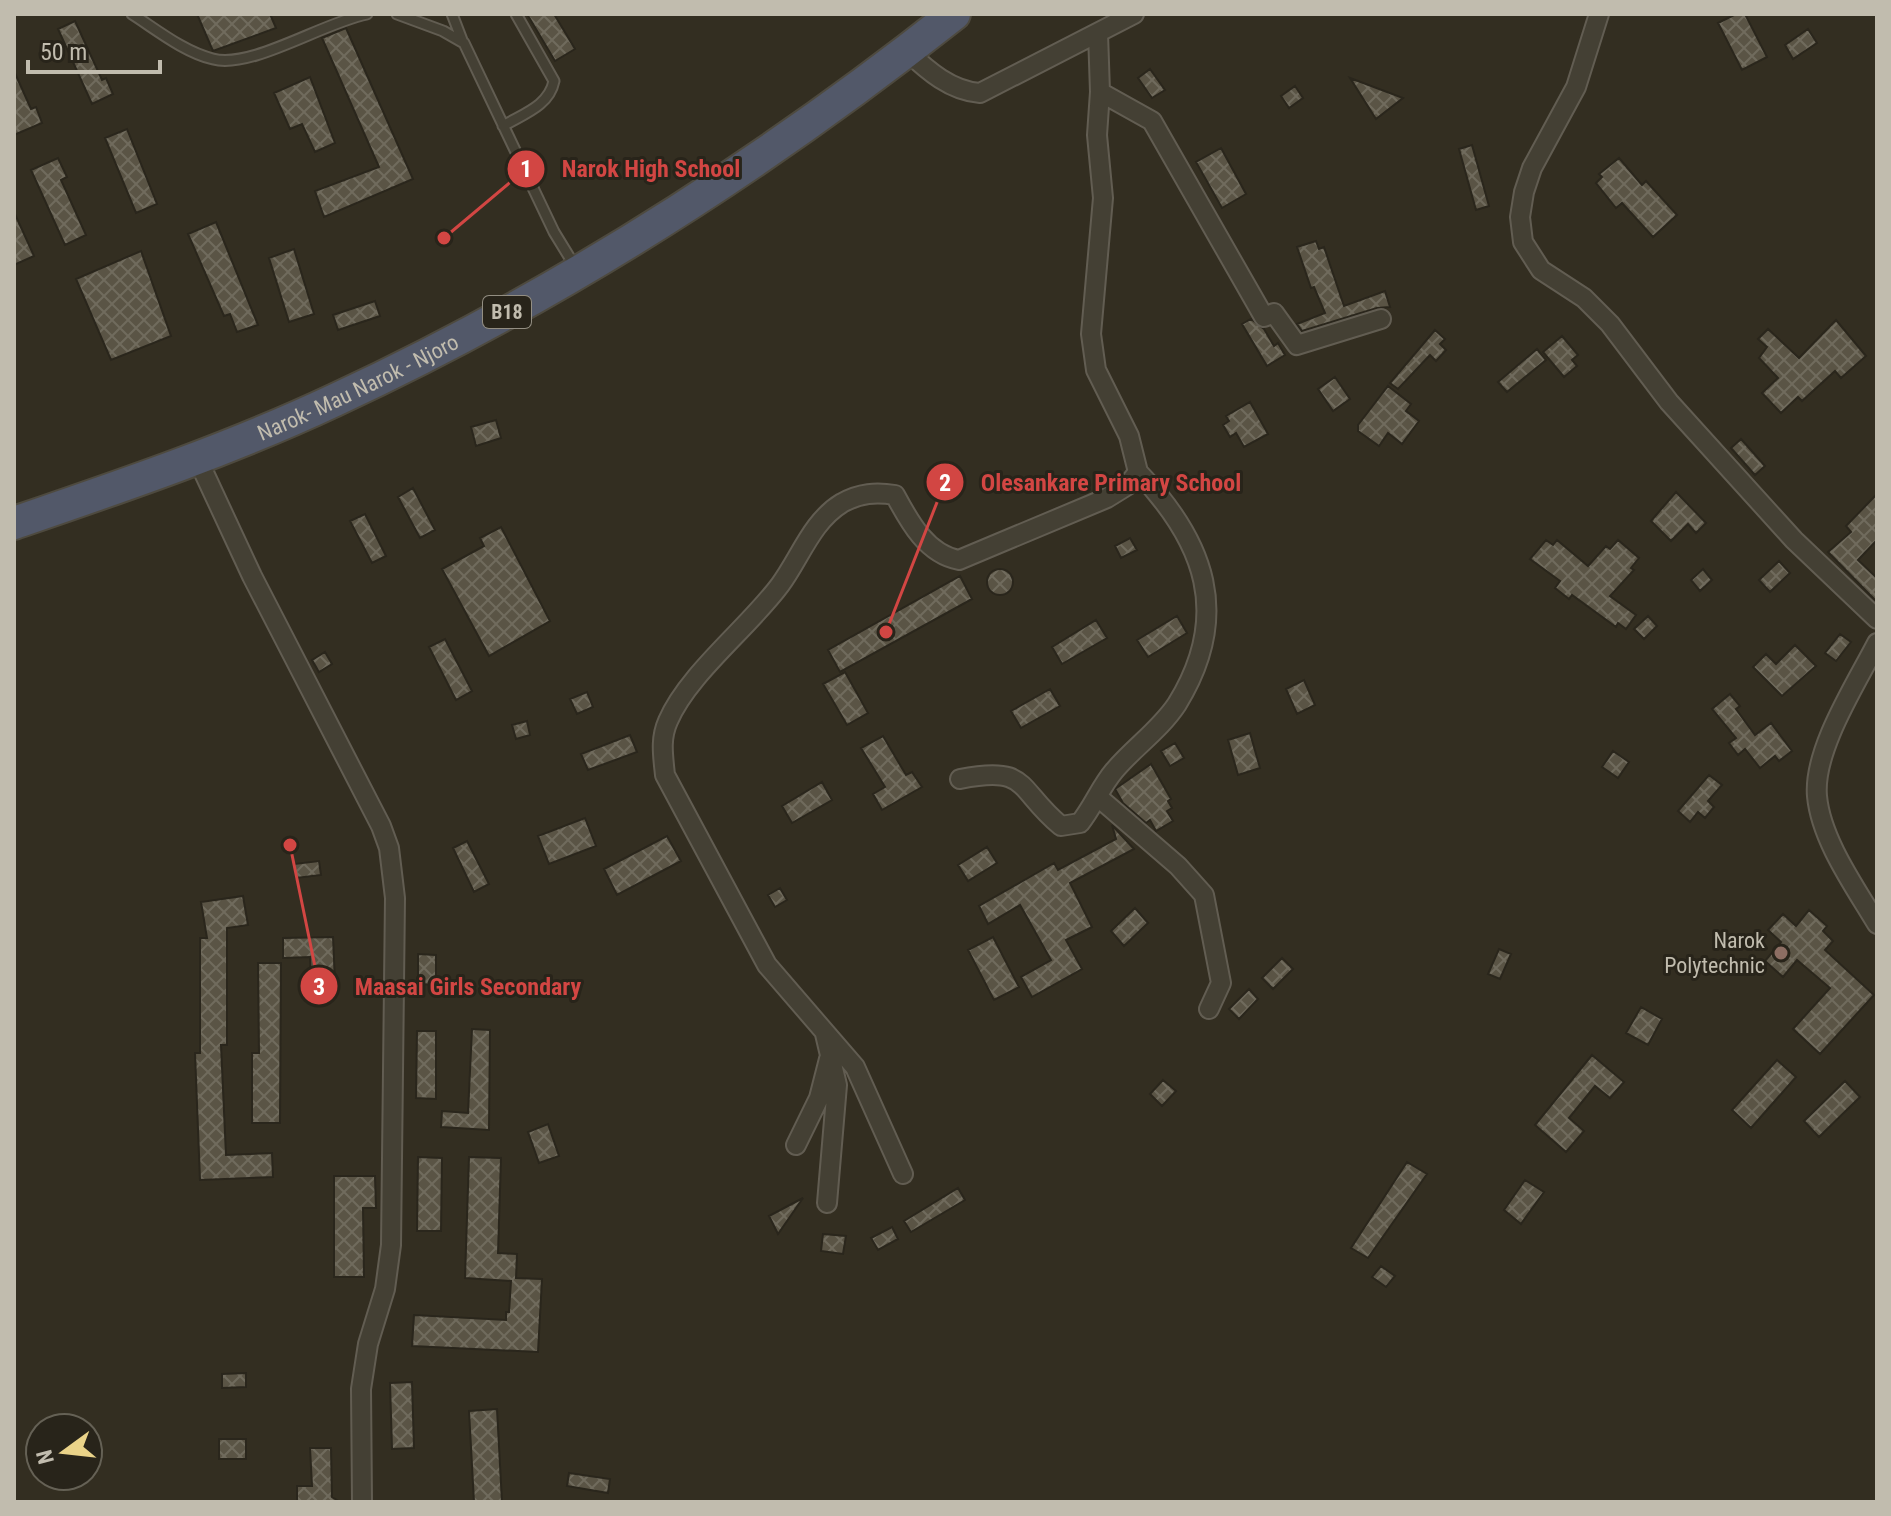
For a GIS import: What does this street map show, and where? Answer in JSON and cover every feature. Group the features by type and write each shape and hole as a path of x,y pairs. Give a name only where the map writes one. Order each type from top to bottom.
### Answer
{"highway":[{"name":"Narok- Mau Narok - Njoro","path":"14,523 198,460 360,388 519,306 704,195 907,51 954,14"}],"street":[{"path":"907,51 942,80 964,92 980,93 1134,14"},
{"path":"1599,14 1576,87 1528,180 1520,217 1523,242 1541,270 1584,298 1610,324 1669,402 1794,540 1877,619"},
{"path":"960,779 996,771 1027,787 1046,813 1061,826 1080,823 1113,772 1176,704 1201,653 1208,609 1204,570 1183,524 1138,472 1129,436 1096,370 1091,334 1103,198 1097,135 1100,92 1098,33"},
{"path":"1100,92 1152,121 1257,309 1264,317 1274,313 1297,345 1381,319"},
{"path":"198,460 252,576 381,826 391,859 395,968 391,1245 385,1289 368,1344 361,1389 362,1502"},
{"path":"903,1174 855,1067 767,965 665,775 661,739 669,718 708,666 781,584 811,533 841,503 873,492 895,495 911,524 941,557 959,560 1107,498 1128,485 1138,472"},
{"path":"1877,643 1834,730 1817,781 1821,817 1877,924"},
{"path":"1098,797 1178,866 1204,895 1218,952 1221,983 1209,1009"},
{"path":"823,1028 837,1085 827,1203"},
{"path":"796,1145 819,1098 830,1056"}],"lane":[{"path":"132,14 200,55 229,61 245,60 320,27 367,14"},
{"path":"397,14 443,31 464,43"},
{"path":"452,14 554,232 578,271"},
{"path":"503,126 541,104 552,93 554,81 516,14"}],"building":[{"path":"197,14 270,14 276,28 213,51"},
{"path":"527,14 554,14 575,49 555,61"},
{"path":"1736,14 1745,14 1767,57 1742,70 1718,23"},
{"path":"75,21 102,80 106,78 113,94 92,104 58,29"},
{"path":"346,28 413,179 324,217 315,191 379,167 322,38"},
{"path":"1808,29 1817,43 1793,59 1785,45"},
{"path":"1150,69 1165,90 1152,98 1138,78"},
{"path":"14,71 31,109 36,107 42,123 14,135"},
{"path":"310,77 335,143 315,152 302,124 290,129 274,93"},
{"path":"1350,78 1403,98 1376,119"},
{"path":"1295,86 1303,98 1289,108 1281,96"},
{"path":"127,129 157,204 136,213 105,138"},
{"path":"1472,145 1489,206 1476,210 1459,149"},
{"path":"1221,148 1246,194 1222,208 1196,162"},
{"path":"58,158 67,177 61,180 86,235 65,245 31,170"},
{"path":"1619,158 1642,185 1646,181 1677,215 1653,237 1622,203 1616,208 1596,183 1602,177 1599,174"},
{"path":"14,212 34,256 14,265"},
{"path":"216,222 258,325 237,332 230,314 224,316 188,234"},
{"path":"1316,241 1319,249 1324,247 1344,306 1385,291 1390,307 1377,308 1302,331 1297,324 1325,313 1314,287 1311,288 1297,247"},
{"path":"294,249 314,314 289,322 269,258"},
{"path":"141,251 171,336 111,360 76,279"},
{"path":"375,301 380,316 338,330 333,315"},
{"path":"1251,319 1264,329 1274,346 1278,343 1285,355 1267,366 1242,324"},
{"path":"1836,320 1866,356 1841,378 1835,371 1802,401 1798,397 1781,413 1762,393 1778,378 1759,358 1767,347 1758,339 1768,329 1799,358"},
{"path":"1435,330 1445,339 1440,344 1446,350 1436,361 1430,355 1398,389 1390,383"},
{"path":"1562,336 1578,355 1572,360 1577,366 1564,377 1543,352"},
{"path":"1537,349 1546,360 1507,392 1498,382"},
{"path":"1335,377 1350,399 1333,411 1318,389"},
{"path":"1388,386 1411,404 1406,411 1419,421 1402,444 1388,433 1379,446 1358,431 1358,425"},
{"path":"1250,402 1268,434 1244,447 1236,433 1230,437 1223,425 1229,421 1226,416"},
{"path":"496,420 501,438 476,446 471,427"},
{"path":"1741,439 1765,466 1755,475 1731,448"},
{"path":"413,488 435,530 420,538 398,497"},
{"path":"1676,492 1706,523 1696,533 1688,524 1671,541 1651,521"},
{"path":"1877,494 1877,540 1858,560 1877,578 1877,602 1828,552 1851,532 1846,526"},
{"path":"365,514 386,556 372,563 350,521"},
{"path":"501,527 550,621 489,656 442,569 484,546 480,538"},
{"path":"1130,538 1137,550 1121,558 1115,546"},
{"path":"1546,540 1553,545 1557,540 1588,566 1606,546 1610,549 1618,540 1639,558 1631,568 1634,570 1610,596 1636,615 1626,629 1618,623 1616,627 1572,595 1569,599 1555,588 1560,581 1530,559"},
{"path":"1779,561 1790,573 1770,592 1759,580"},
{"path":"1000,569 1009,573 1013,582 1009,591 1000,595 991,591 987,582 991,573"},
{"path":"1703,569 1712,580 1700,591 1691,580"},
{"path":"960,576 972,599 840,672 828,650"},
{"path":"1177,616 1187,633 1148,657 1137,640"},
{"path":"1648,616 1657,626 1644,639 1634,629"},
{"path":"1096,620 1107,638 1062,664 1052,647"},
{"path":"1840,634 1851,642 1836,661 1825,653"},
{"path":"445,639 472,691 456,700 429,647"},
{"path":"1795,645 1816,666 1782,696 1753,667 1766,654 1776,664"},
{"path":"325,652 332,664 319,672 312,660"},
{"path":"845,672 868,713 847,725 823,684"},
{"path":"1304,680 1315,705 1297,714 1286,689"},
{"path":"1050,689 1060,706 1021,728 1011,711"},
{"path":"587,692 593,707 577,714 570,699"},
{"path":"1730,694 1740,706 1736,709 1755,735 1771,723 1792,751 1779,761 1775,756 1760,768 1745,749 1738,755 1729,743 1736,738 1712,709"},
{"path":"527,721 530,735 516,739 512,725"},
{"path":"1250,733 1260,768 1238,775 1228,740"},
{"path":"630,735 637,752 588,770 581,754"},
{"path":"883,736 906,775 912,772 922,787 882,810 873,794 885,787 861,748"},
{"path":"1175,743 1184,758 1170,766 1161,751"},
{"path":"1613,751 1629,762 1618,778 1602,767"},
{"path":"1151,764 1171,799 1168,801 1172,808 1167,811 1173,821 1156,831 1150,820 1146,823 1123,803 1115,789"},
{"path":"1709,775 1722,785 1708,801 1714,807 1705,818 1698,812 1690,822 1678,811"},
{"path":"822,782 832,800 792,823 782,806"},
{"path":"585,818 596,846 549,864 538,836"},
{"path":"1112,825 1134,849 1070,883 1092,927 1066,940 1082,969 1032,997 1021,977 1051,960 1020,905 988,924 979,906 1054,863 1058,870 1116,839"},
{"path":"667,836 681,861 617,895 604,869"},
{"path":"467,841 489,884 474,892 453,848"},
{"path":"987,847 997,863 968,881 958,865"},
{"path":"319,861 321,875 296,878 294,864"},
{"path":"780,888 787,900 775,907 768,895"},
{"path":"243,896 248,925 227,928 227,1045 221,1045 226,1155 272,1153 273,1177 200,1180 195,1053 200,1053 200,938 207,938 201,902"},
{"path":"1135,908 1148,923 1124,946 1111,931"},
{"path":"1809,910 1827,926 1823,931 1833,941 1825,950 1874,995 1820,1054 1793,1029 1830,988 1797,960 1783,977 1765,961 1781,942 1768,930 1783,914 1796,926"},
{"path":"333,937 335,982 311,983 310,957 283,958 283,938"},
{"path":"993,937 1019,987 994,1000 968,950"},
{"path":"1499,949 1511,954 1500,979 1488,974"},
{"path":"418,954 436,955 436,985 418,984"},
{"path":"1282,958 1293,969 1273,989 1262,978"},
{"path":"258,963 281,963 280,1123 252,1123 252,1053 259,1053"},
{"path":"1249,989 1258,999 1239,1019 1229,1009"},
{"path":"1641,1007 1662,1019 1648,1045 1626,1033"},
{"path":"472,1029 490,1030 489,1130 441,1127 442,1111 468,1113"},
{"path":"417,1031 436,1031 436,1099 416,1098"},
{"path":"1592,1055 1624,1082 1610,1098 1595,1086 1569,1118 1584,1131 1566,1152 1535,1125"},
{"path":"1777,1060 1796,1077 1751,1128 1732,1110"},
{"path":"1163,1080 1176,1091 1162,1106 1150,1094"},
{"path":"1845,1081 1860,1097 1819,1137 1804,1121"},
{"path":"548,1124 559,1156 539,1163 528,1132"},
{"path":"418,1157 442,1158 441,1231 417,1231"},
{"path":"469,1157 501,1158 498,1253 517,1254 516,1278 542,1279 538,1352 412,1346 414,1315 506,1320 506,1312 509,1312 511,1281 465,1278"},
{"path":"1407,1162 1427,1174 1368,1258 1351,1248"},
{"path":"334,1176 375,1176 376,1208 363,1208 364,1277 334,1277"},
{"path":"1525,1180 1544,1192 1521,1224 1504,1210"},
{"path":"958,1188 965,1200 911,1232 904,1221"},
{"path":"803,1198 778,1234 769,1216"},
{"path":"892,1227 898,1239 878,1250 871,1238"},
{"path":"823,1234 846,1236 843,1254 821,1251"},
{"path":"1381,1266 1395,1276 1386,1287 1372,1277"},
{"path":"246,1373 246,1387 222,1388 222,1374"},
{"path":"412,1382 414,1448 392,1449 390,1383"},
{"path":"497,1409 502,1502 474,1502 469,1411"},
{"path":"219,1439 246,1439 246,1459 219,1459"},
{"path":"310,1448 331,1448 332,1497 340,1502 297,1502 297,1486 312,1486"},
{"path":"569,1473 610,1479 608,1493 567,1486"}],"place":[{"name":"Narok High School","path":"444,238"},
{"name":"Olesankare Primary School","path":"886,632"},
{"name":"Maasai Girls Secondary","path":"290,845"},
{"name":"Narok Polytechnic","path":"1781,953"}]}
